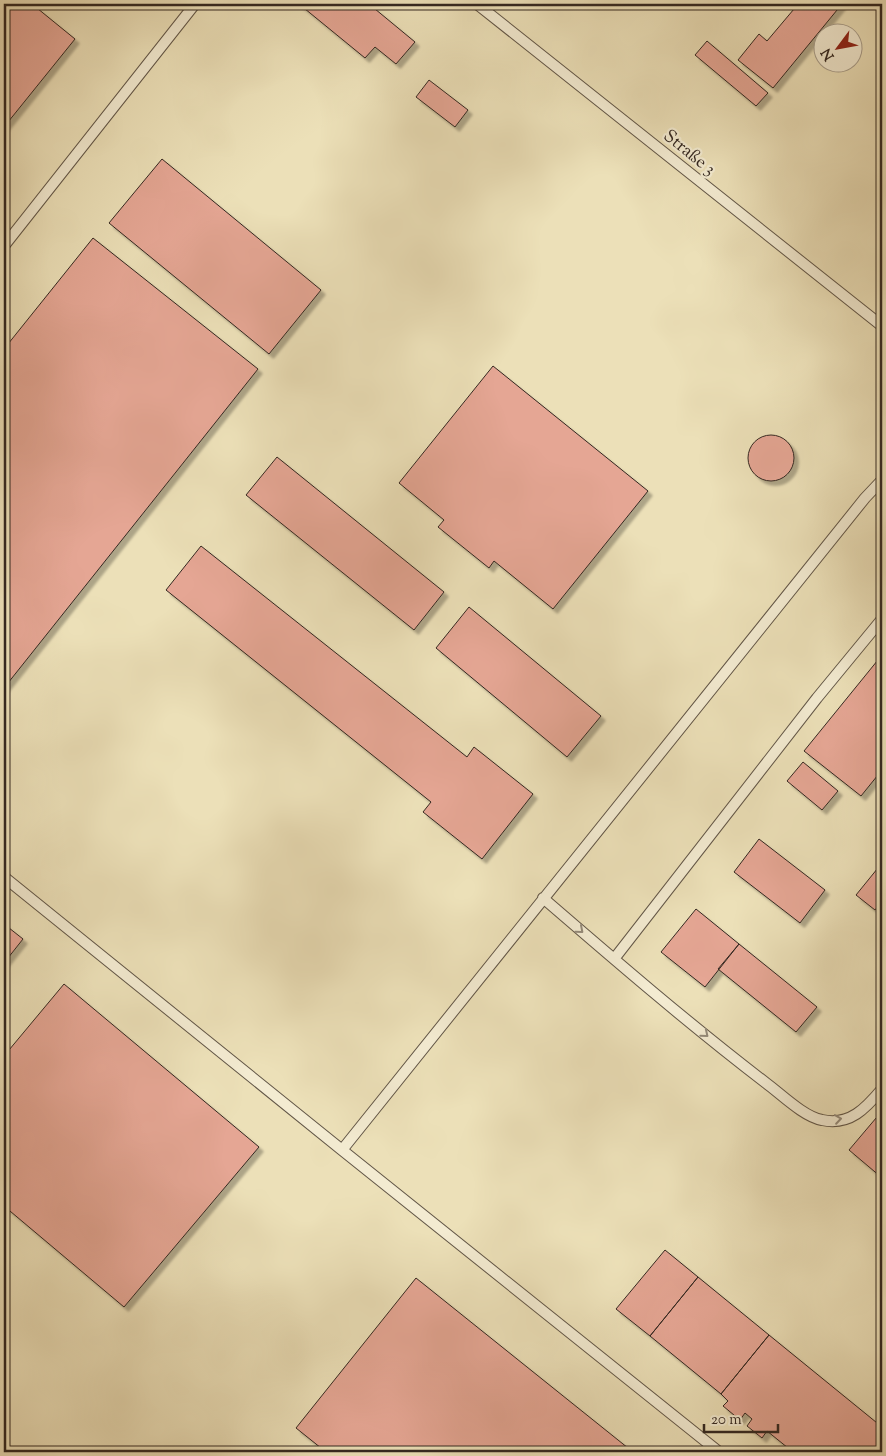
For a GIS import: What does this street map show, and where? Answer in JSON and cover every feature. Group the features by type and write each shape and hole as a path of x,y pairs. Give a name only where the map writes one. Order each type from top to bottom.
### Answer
{"lane":[{"path":"4,246 195,4"},
{"name":"Straße 3","path":"477,4 882,326"},
{"path":"342,1150 865,498 882,480"},
{"path":"614,959 817,698 882,619"},
{"path":"4,877 719,1452"},
{"path":"544,898 614,959 809,1116 823,1120 838,1121 854,1116 867,1106 882,1089"}],"building":[{"path":"4,4 32,4 75,39 4,127"},
{"path":"299,4 369,4 415,42 396,64 375,47 365,58"},
{"path":"787,4 842,4 827,22 814,22 814,38 773,88 738,60 759,34 767,41 794,9"},
{"path":"707,41 768,93 756,106 695,55"},
{"path":"429,80 468,110 455,127 416,97"},
{"path":"162,159 321,290 269,354 109,223"},
{"path":"93,238 258,369 4,688 4,349"},
{"path":"493,366 648,491 553,609 494,561 489,568 438,527 444,520 399,483"},
{"path":"776,435 788,441 793,449 793,467 788,475 780,480 766,481 754,475 749,467 748,453 754,441 762,436"},
{"path":"277,457 444,592 414,630 246,495"},
{"path":"201,546 467,757 474,747 533,794 482,859 423,812 431,802 166,590"},
{"path":"469,607 601,716 567,757 436,648"},
{"path":"882,655 882,770 861,796 804,751"},
{"path":"803,762 838,791 822,810 787,781"},
{"path":"759,839 825,890 800,923 734,872"},
{"path":"882,863 882,901 875,910 856,895"},
{"path":"696,909 739,944 705,987 661,952"},
{"path":"4,924 23,939 4,963"},
{"path":"739,944 817,1007 796,1032 718,969"},
{"path":"64,984 259,1147 124,1307 4,1206 4,1056"},
{"path":"882,1111 882,1175 881,1177 849,1150"},
{"path":"665,1250 698,1277 650,1336 616,1309"},
{"path":"698,1277 769,1335 721,1394 650,1336"},
{"path":"416,1278 633,1452 357,1452 355,1450 353,1452 326,1452 296,1428"},
{"path":"769,1335 882,1427 882,1452 793,1452 767,1431 762,1438 747,1426 752,1419 745,1413 740,1420 723,1406 728,1401 721,1394"}]}
